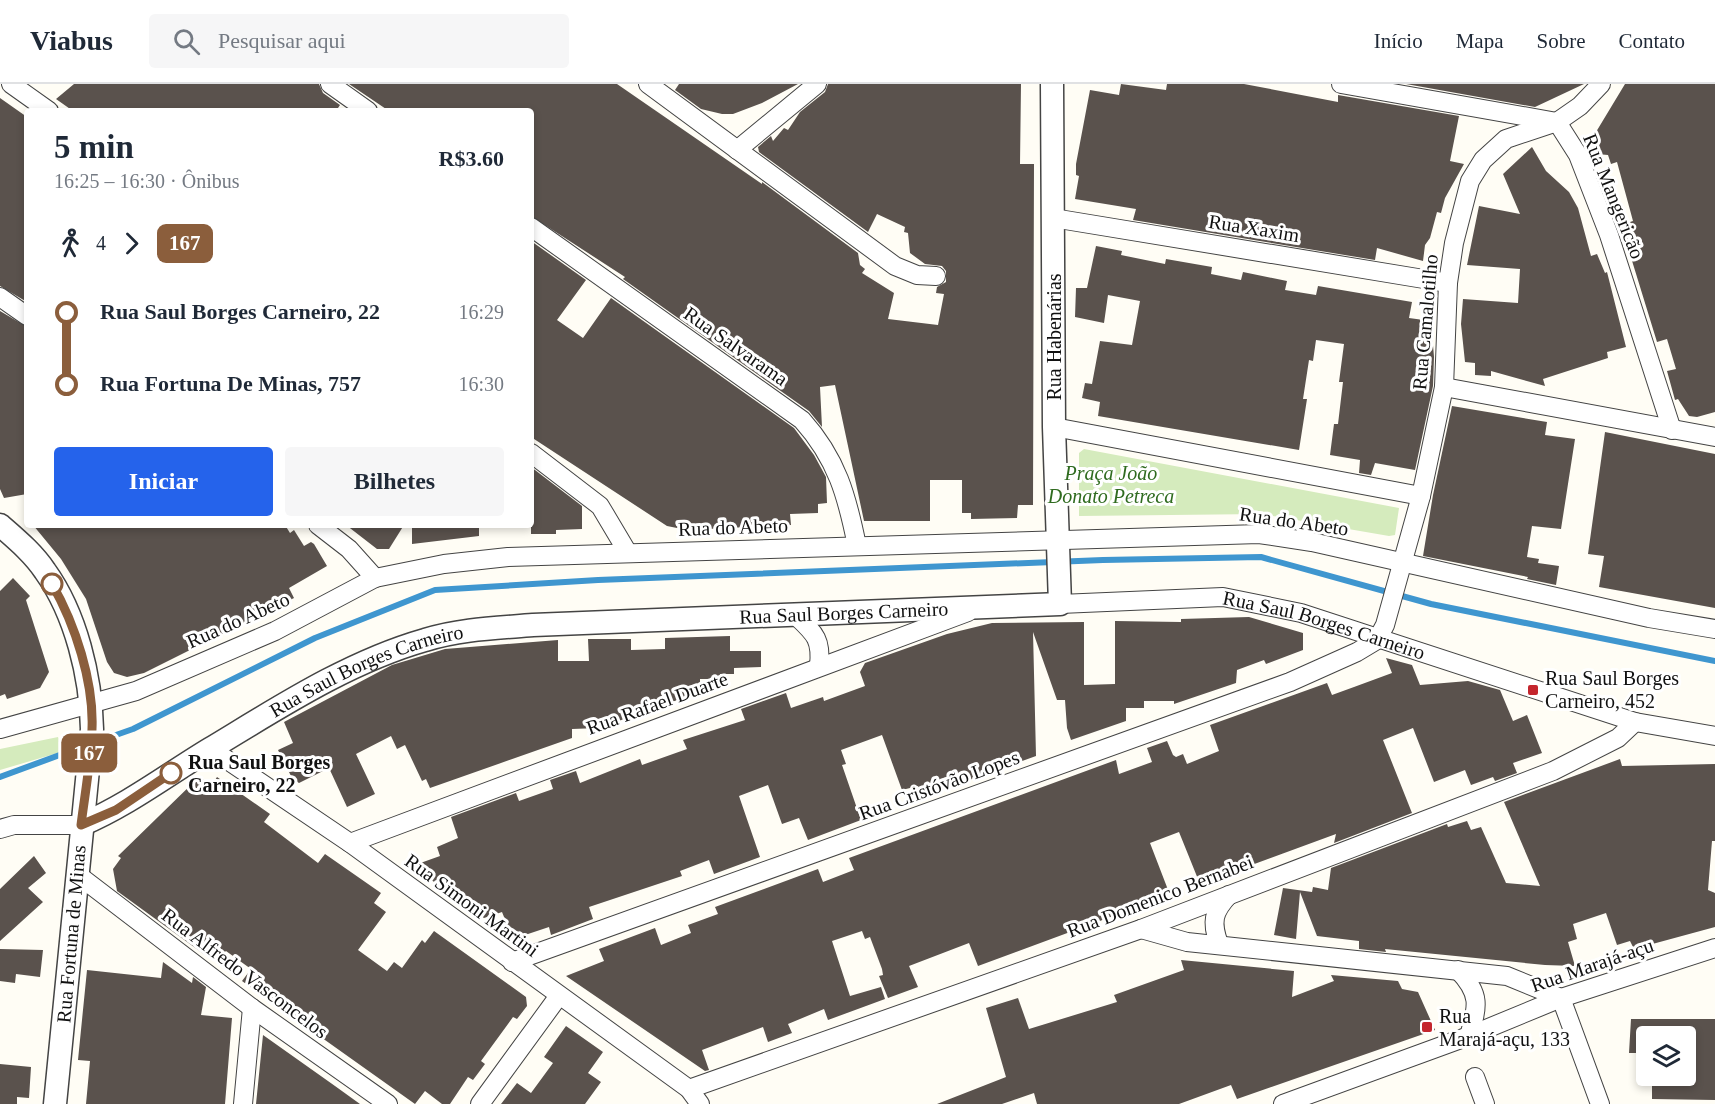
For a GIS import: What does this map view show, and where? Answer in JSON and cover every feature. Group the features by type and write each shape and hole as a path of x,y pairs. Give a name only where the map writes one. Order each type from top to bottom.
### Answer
{"street":[{"path":"12,84 45,108"},
{"path":"330,84 364,108"},
{"path":"648,84 895,266 917,275 936,276"},
{"path":"737,150 817,84"},
{"name":"Rua Habenárias","path":"1052,84 1054,427 1060,597"},
{"name":"Rua Mangericão","path":"1341,84 1557,122 1578,155 1609,235 1672,430"},
{"name":"Rua Camalotilho","path":"1381,632 1401,571 1421,496 1444,387 1448,283 1454,243 1470,181 1483,160 1506,139 1557,122 1580,106 1601,84"},
{"name":"Rua Xaxim","path":"1053,218 1448,283"},
{"name":"Rua Salvarama","path":"534,229 802,420 822,442 834,465 847,497 857,546"},
{"path":"0,297 24,314"},
{"path":"1444,387 1715,437"},
{"path":"1054,427 1421,496"},
{"path":"534,455 600,506 628,553"},
{"path":"0,525 22,544 46,572 73,623 92,704"},
{"path":"322,528 356,555 375,578"},
{"name":"Rua do Abeto","path":"0,729 136,691 275,631 375,578 444,564 508,557 857,546 1059,546 1259,534 1312,542 1401,571 1715,629"},
{"name":"Rua Saul Borges Carneiro","path":"0,829 14,825 81,825 116,810 211,749 373,658 426,639 466,631 533,625 981,607 1060,597 1223,597 1381,632 1635,722 1715,736"},
{"name":"Rua Rafael Duarte","path":"350,843 981,607"},
{"path":"794,614 817,637 821,651 819,666"},
{"name":"Rua Cristóvão Lopes","path":"512,962 1290,682 1334,664 1381,632"},
{"name":"Rua Fortuna de Minas","path":"55,1104 92,729 92,704"},
{"name":"Rua Domenico Bernabei","path":"694,1097 1553,771 1618,738 1635,722"},
{"name":"Rua Simoni Martini","path":"211,749 350,843 694,1097"},
{"name":"Rua Alfredo Vasconcelos","path":"78,875 252,1008 388,1104"},
{"path":"1219,944 1212,921 1216,910 1229,895"},
{"path":"1141,929 1169,939 1508,976 1562,998 1600,1104"},
{"name":"Rua Marajá-açu","path":"1283,1104 1469,1036 1562,998 1715,948"},
{"path":"1458,970 1476,994 1476,1009 1469,1036"},
{"path":"480,1104 558,997"},
{"path":"243,1104 252,1008"},
{"path":"1475,1077 1485,1104"}],"green space":[{"name":"Praça João Donato Petreca","path":"1084,449 1399,508 1395,535 1389,536 1262,514 1079,516 1079,453"},
{"path":"58,737 61,752 0,770 0,749"}],"building":[{"path":"74,84 319,84 323,93 340,105 338,108 69,108 56,99"},
{"path":"349,84 617,84 762,184 762,182 858,253 860,265 865,269 862,273 894,293 888,319 938,325 944,294 936,293 937,287 946,282 946,271 942,266 925,264 910,253 908,233 904,232 905,227 877,214 868,232 759,152 758,147 771,136 773,141 784,128 788,130 800,112 825,92 828,84 1021,84 1020,164 1034,164 1033,505 1018,505 1017,518 971,519 971,513 962,513 962,480 930,480 930,521 864,521 835,385 820,387 822,427 809,411 623,279 625,277 534,218 534,108 385,108"},
{"path":"679,84 798,84 762,103 733,114 722,114 701,109 675,90"},
{"path":"1121,84 1166,90 1167,84 1244,84 1338,102 1338,95 1459,116 1450,161 1464,164 1445,198 1441,213 1437,212 1430,238 1425,245 1423,261 1377,248 1375,260 1133,220 1136,209 1075,199 1079,176 1076,175 1076,164 1090,90 1119,95"},
{"path":"1406,84 1584,84 1535,107"},
{"path":"1625,84 1715,84 1715,412 1697,417 1689,416 1678,399 1675,400 1667,371 1676,369 1667,339 1657,342 1621,225 1633,221 1617,162 1611,164 1608,155 1597,154 1596,132"},
{"path":"0,98 24,115 24,300 0,286"},
{"path":"1532,147 1546,171 1569,192 1578,208 1591,256 1597,254 1605,273 1607,272 1626,347 1607,352 1608,358 1543,379 1545,386 1491,371 1491,376 1475,375 1475,363 1465,362 1461,324 1463,299 1518,303 1520,269 1467,265 1479,206 1520,214 1503,174"},
{"path":"534,243 586,280 557,320 583,338 611,298 794,428 814,455 826,477 827,503 818,504 818,513 790,514 791,525 687,530 667,526 534,439"},
{"path":"1096,246 1122,251 1121,255 1165,264 1166,259 1212,267 1211,274 1241,280 1243,272 1287,281 1285,290 1316,295 1318,286 1412,302 1409,318 1431,321 1434,357 1433,386 1415,470 1375,463 1371,475 1359,473 1360,460 1330,455 1334,424 1338,424 1343,382 1339,382 1344,344 1316,340 1313,361 1309,360 1303,399 1307,399 1299,450 1098,416 1100,402 1082,398 1085,383 1092,384 1100,341 1132,345 1140,301 1108,295 1104,323 1075,317 1076,288 1087,288"},
{"path":"0,311 24,325 24,495 4,498 0,489"},
{"path":"1452,406 1547,422 1545,435 1575,439 1561,529 1532,526 1527,557 1539,559 1538,563 1559,566 1556,585 1527,579 1528,577 1423,556"},
{"path":"1605,432 1715,454 1715,608 1599,587 1604,556 1588,554"},
{"path":"534,469 582,506 582,529 556,530 556,534 531,534 531,528 534,528"},
{"path":"35,528 287,528 290,533 294,530 304,546 311,542 314,544 327,566 289,588 294,598 144,673 127,677 114,673 107,662 86,599 61,559"},
{"path":"350,528 402,528 389,549 377,549"},
{"path":"412,528 479,528 479,536 412,544"},
{"path":"13,578 30,596 26,600 49,672 40,688 7,699 5,694 0,696 0,591"},
{"path":"1249,617 1303,633 1303,650 1266,664 1264,660 1237,670 1236,683 1174,704 1174,701 1144,701 1144,708 1126,708 1126,721 1071,740 1067,728 1065,700 1057,700 1033,632 1036,756 922,797 918,786 902,790 882,735 841,750 846,764 842,765 861,820 808,840 799,818 782,824 768,785 739,796 760,857 714,874 709,860 680,871 682,876 589,907 593,919 551,935 549,927 513,939 502,912 484,918 412,866 440,856 437,847 458,838 451,817 516,793 519,801 553,789 550,780 576,771 580,783 640,759 642,765 687,749 683,740 745,720 741,709 786,693 791,708 823,697 824,701 865,686 860,672 865,663 947,634 992,623 1084,622 1084,685 1115,684 1115,621 1181,622 1181,619"},
{"path":"730,636 730,651 761,651 761,667 734,668 734,674 720,674 720,679 700,679 700,692 599,728 572,729 572,738 430,788 426,779 422,781 405,745 397,749 391,736 356,754 375,794 347,807 329,768 299,783 292,778 278,750 293,743 284,722 392,665 445,649 558,640 558,661 589,661 588,639 631,639 631,650 665,649 665,638"},
{"path":"1386,658 1412,665 1420,685 1468,681 1500,690 1513,721 1527,715 1542,753 1513,763 1517,773 1495,781 1493,777 1471,785 1465,770 1434,782 1413,728 1383,740 1412,813 1334,843 1336,834 1200,884 1179,832 1150,843 1170,895 978,966 969,943 909,966 918,987 888,998 879,976 883,975 882,969 870,937 865,939 862,931 832,941 850,996 881,987 885,999 828,1020 824,1009 788,1024 792,1033 768,1042 763,1027 702,1050 709,1070 705,1071 566,976 604,961 599,949 655,928 661,945 691,933 688,925 718,914 715,907 818,869 823,882 854,870 849,858 1116,760 1119,774 1152,762 1147,748 1167,741 1173,755 1176,757 1183,754 1187,764 1219,751 1210,725 1327,683 1332,695 1392,673"},
{"path":"1620,759 1622,766 1715,764 1715,841 1712,841 1708,890 1715,893 1715,927 1634,949 1630,941 1617,945 1606,913 1573,924 1577,939 1568,942 1575,966 1385,949 1386,952 1359,949 1359,941 1317,936 1300,892 1296,939 1274,935 1283,888 1312,892 1313,887 1328,890 1331,868 1447,824 1448,827 1467,821 1471,830 1481,827 1506,883 1540,886 1504,802"},
{"path":"199,777 212,785 217,777 270,814 264,822 318,863 325,854 381,893 374,903 386,912 358,950 387,971 394,962 402,968 422,940 425,943 434,931 526,997 527,1006 517,1019 513,1017 481,1061 485,1064 473,1080 468,1077 450,1104 442,1104 425,1091 415,1104 242,981 251,969 226,951 222,955 211,946 205,955 117,891 113,869 121,858 118,856"},
{"path":"34,856 46,873 28,888 43,902 0,941 0,889"},
{"path":"0,949 43,950 40,977 16,974 15,983 0,981"},
{"path":"1181,960 1294,971 1292,997 1334,981 1331,975 1398,981 1402,989 1418,992 1435,1030 1237,1099 1231,1085 1179,1104 1037,1104 1034,1093 1002,1104 937,1104 1006,1077 986,1008 1018,998 1029,1029 1117,1002 1114,995 1184,970"},
{"path":"163,962 192,983 193,977 206,987 201,1015 232,1018 225,1104 86,1104 90,1061 78,1060 87,970 161,978"},
{"path":"1631,1019 1715,1019 1715,1100 1652,1099 1652,1086 1696,1086 1696,1026 1636,1026 1636,1053 1629,1053"},
{"path":"566,1026 603,1052 588,1073 601,1082 585,1104 501,1104 517,1083 531,1093 553,1063 544,1057"},
{"path":"263,1035 335,1086 360,1104 256,1104"},
{"path":"0,1064 31,1067 29,1098 17,1097 17,1104 0,1104"}],"waterway":[{"path":"96,742 133,729 315,638 435,590 598,580 1103,560 1261,557 1431,604 1715,661"},
{"path":"0,777 84,746"}],"bus line":[{"name":"167","path":"52,584 73,623 92,704 92,729 81,825 116,810 171,773"}],"place":[{"name":"Rua Saul Borges Carneiro, 452","path":"1533,690"},
{"name":"Rua Saul Borges Carneiro, 22","path":"171,773"},
{"name":"Rua Marajá-açu, 133","path":"1427,1027"}]}
